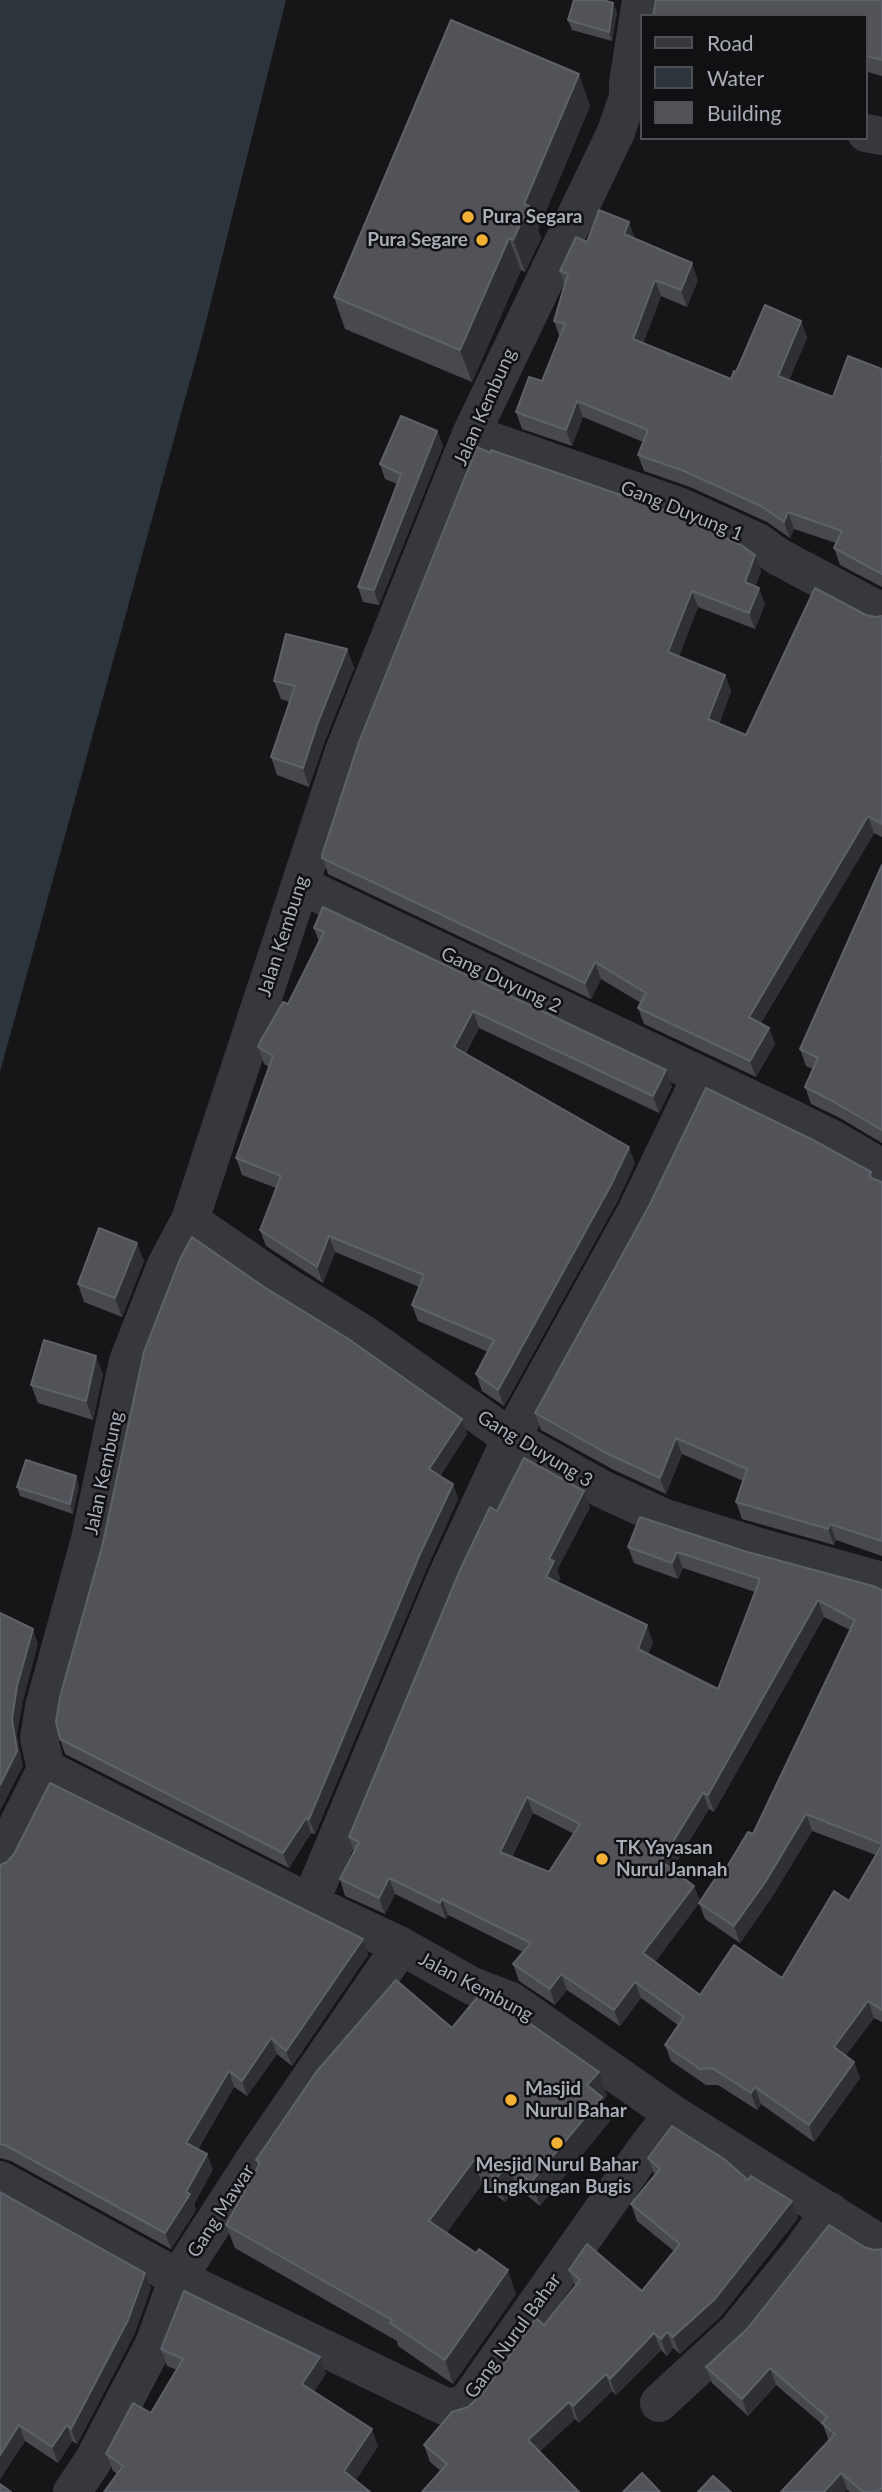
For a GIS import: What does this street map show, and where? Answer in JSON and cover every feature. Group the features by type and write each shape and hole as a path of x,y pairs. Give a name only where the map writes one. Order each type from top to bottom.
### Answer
{"street":[{"name":"Jalan Kembung","path":"640,14 635,85 616,132 471,434 344,751 190,1220 166,1265 128,1361 90,1539 44,1707 39,1738 46,1769 310,1903 401,1946 472,1986 511,2001 673,2114 882,2245"},
{"name":"Gang Duyung 1","path":"471,434 681,507 758,542 777,556 882,611"},
{"name":"Gang Duyung 2","path":"300,885 816,1131 882,1168"},
{"path":"310,1903 446,1578 511,1438 636,1212 701,1077"},
{"name":"Gang Duyung 3","path":"190,1220 281,1283 365,1335 511,1438 602,1489 665,1518 882,1581"},
{"path":"0,1860 46,1769"},
{"name":"Gang Mawar","path":"72,2492 93,2461 154,2344 178,2278 256,2157 401,1946"},
{"name":"Gang Nurul Bahar","path":"178,2278 444,2406 460,2407 471,2397 673,2114"},
{"path":"0,2180 178,2278"},
{"path":"659,2403 737,2331 801,2252 830,2211"}],"water":[{"path":"0,0 286,0 204,330 0,1072"}],"building":[{"path":"574,0 603,0 613,3 609,32 568,20"},
{"path":"656,0 882,0 882,60 868,56 868,14 653,14"},
{"name":"Pura Segara","path":"451,20 579,74 524,204 529,206 513,240 509,238 460,350 334,297"},
{"path":"599,210 629,222 624,234 692,263 681,290 655,280 633,339 731,379 765,305 801,321 778,376 833,397 848,356 882,369 882,574 834,548 842,531 788,512 784,522 761,506 684,471 638,455 648,430 577,401 566,430 516,412 529,377 542,381 565,324 554,321 568,274 560,271 576,237 587,242"},
{"path":"401,416 437,431 374,590 358,587 401,474 380,464"},
{"path":"477,447 667,511 741,545 755,555 745,582 759,588 749,613 692,591 668,652 725,675 708,719 746,735 815,588 866,615 882,616 882,824 868,816 749,1017 769,1028 750,1061 638,1008 646,993 595,962 585,983 322,858 359,742"},
{"path":"286,634 347,649 303,768 271,757 295,686 274,681"},
{"path":"882,865 882,1130 805,1087 818,1058 800,1049"},
{"path":"323,907 666,1070 653,1096 473,1011 454,1047 629,1147 611,1185 498,1390 476,1374 494,1340 412,1305 424,1275 329,1236 317,1267 260,1230 281,1176 236,1158 273,1056 258,1047 283,1002 288,1004 324,932 314,928"},
{"path":"706,1088 813,1140 871,1172 869,1177 882,1182 882,1541 830,1524 828,1529 736,1502 747,1469 676,1438 660,1478 606,1453 535,1413 649,1206"},
{"path":"99,1228 137,1243 115,1298 78,1284"},
{"path":"192,1237 264,1287 347,1338 462,1419 429,1469 453,1484 420,1554 309,1819 306,1818 283,1853 60,1739 56,1722 60,1697 102,1547 144,1352 180,1259"},
{"path":"44,1340 96,1356 86,1401 31,1385"},
{"path":"524,1458 584,1491 549,1559 554,1561 546,1577 647,1625 638,1649 718,1689 760,1579 677,1552 672,1563 628,1547 640,1517 744,1551 882,1590 882,1844 806,1814 766,1881 734,1926 699,1903 721,1870 724,1872 748,1832 753,1834 855,1620 818,1600 708,1795 703,1793 661,1861 694,1886 643,1953 700,1995 734,1945 782,1978 834,1891 849,1901 882,1845 882,2010 868,2001 834,2047 854,2062 809,2125 755,2087 751,2093 712,2068 700,2069 665,2045 684,2017 635,1982 614,2010 561,1974 550,1989 513,1964 531,1943 442,1899 440,1903 389,1878 379,1898 340,1879 359,1842 349,1837 460,1570 490,1507 497,1511","holes":["527,1797 580,1824 549,1872 500,1852"]},
{"path":"26,1460 76,1476 70,1504 17,1487"},
{"path":"0,1613 33,1629 17,1686 12,1719 17,1751 0,1785"},
{"path":"50,1783 363,1939 286,2051 271,2038 242,2081 229,2071 186,2143 207,2154 186,2192 190,2194 165,2233 0,2144 0,1865 14,1854"},
{"path":"396,1980 452,2028 481,1993 492,1997 599,2072 587,2085 602,2097 531,2182 508,2164 496,2179 474,2160 429,2221 476,2253 479,2249 508,2270 445,2360 390,2323 392,2320 226,2225 260,2163 256,2160 317,2071"},
{"path":"672,2126 724,2159 748,2180 751,2176 792,2201 715,2299 673,2337 667,2332 661,2339 654,2333 610,2379 606,2374 573,2406 569,2402 528,2440 579,2492 422,2492 447,2464 424,2445 452,2412 468,2407 483,2393 536,2318 544,2325 580,2280 569,2270 587,2244 642,2291 680,2244 631,2204 660,2169 648,2158"},
{"path":"0,2192 145,2273 128,2320 71,2429 67,2425 52,2447 19,2425 0,2455"},
{"path":"829,2225 864,2247 882,2249 882,2488 878,2492 863,2492 841,2473 824,2492 781,2492 835,2434 822,2423 827,2417 770,2368 742,2399 706,2367 748,2328"},
{"path":"184,2291 320,2357 302,2384 372,2429 344,2471 370,2492 104,2492 123,2466 106,2454 133,2403 151,2413 183,2359 161,2349"},
{"path":"642,2473 660,2492 623,2492"},
{"path":"713,2476 731,2492 698,2492"},
{"path":"0,2484 11,2492 0,2492"}],"place":[{"name":"Pura Segara","path":"468,217"},
{"name":"Pura Segare","path":"482,240"},
{"name":"TK Yayasan Nurul Jannah","path":"602,1859"},
{"name":"Masjid Nurul Bahar","path":"511,2100"},
{"name":"Mesjid Nurul Bahar Lingkungan Bugis","path":"557,2143"}]}
